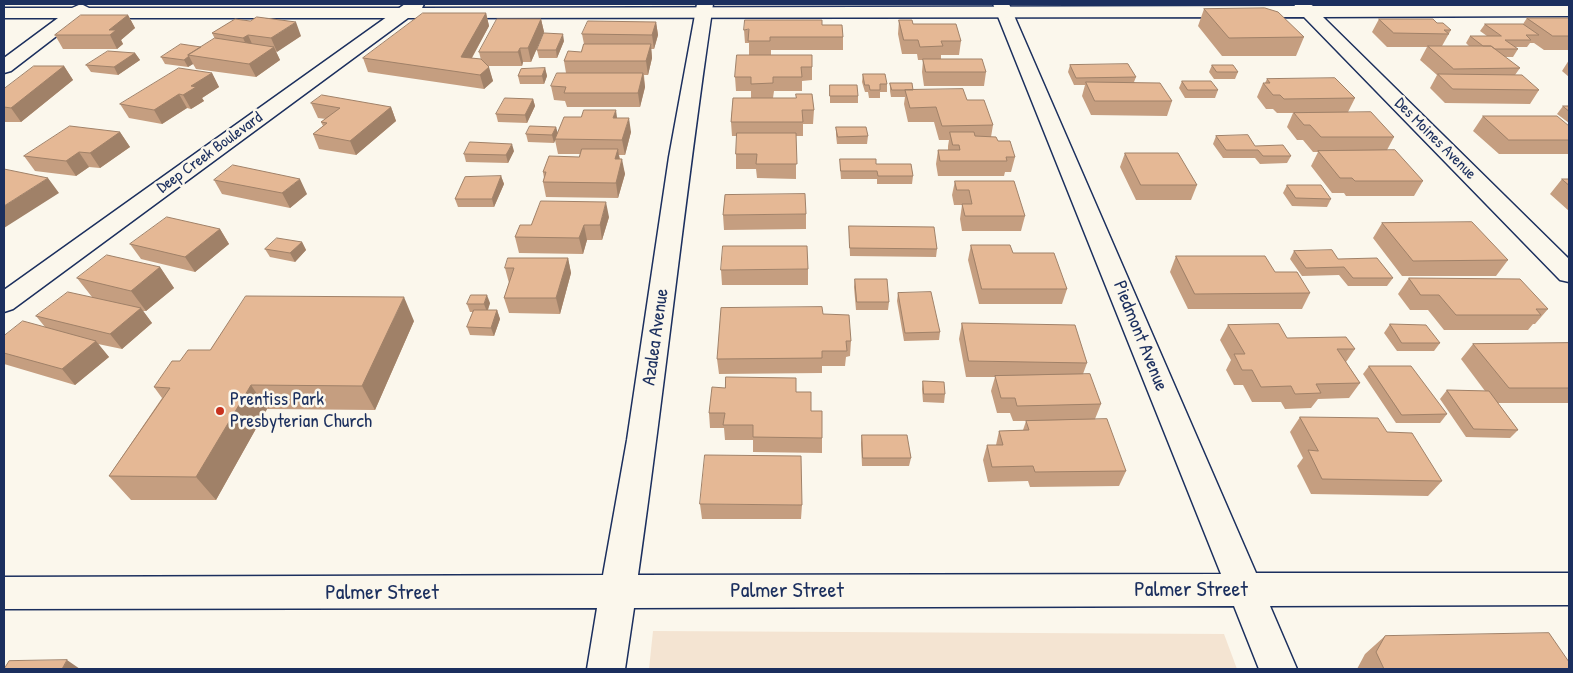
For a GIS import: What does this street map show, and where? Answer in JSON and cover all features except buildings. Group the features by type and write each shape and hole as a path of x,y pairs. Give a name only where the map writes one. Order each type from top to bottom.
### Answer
{"street":[{"path":"4,13 82,8 1305,8 1569,11"},
{"path":"4,67 82,8"},
{"name":"Deep Creek Boulevard","path":"4,303 410,8"},
{"name":"Azalea Avenue","path":"606,669 642,440 680,157 704,8"},
{"name":"Piedmont Avenue","path":"1002,8 1045,105 1278,669"},
{"name":"Des Moines Avenue","path":"1305,8 1569,274"},
{"name":"Palmer Street","path":"4,594 1569,589"}],"shaded area":[{"path":"653,631 1224,634 1237,669 649,669"}],"place":[{"name":"Prentiss Park Presbyterian Church","path":"220,411"}]}
